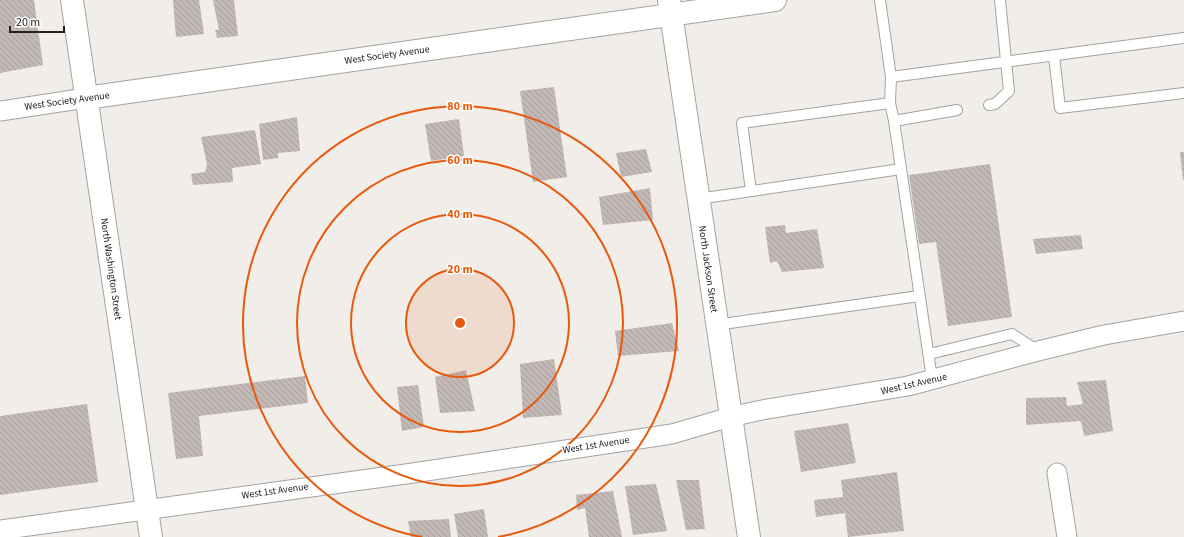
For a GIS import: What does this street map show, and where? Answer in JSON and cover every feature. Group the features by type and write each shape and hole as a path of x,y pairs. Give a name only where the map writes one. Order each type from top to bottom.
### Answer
{"street":[{"name":"North Washington Street","path":"72,0 151,537"},
{"name":"West Society Avenue","path":"0,111 670,7 775,0"},
{"name":"North Jackson Street","path":"670,7 716,326 749,537"},
{"name":"West 1st Avenue","path":"0,530 412,473 672,434 730,417 901,388 1104,335 1184,321"},
{"path":"1058,473 1067,537"}],"lane":[{"path":"880,0 891,77 890,103 894,121 932,379"},
{"path":"989,105 996,104 1009,92 1000,0"},
{"path":"891,77 1184,38"},
{"path":"1054,56 1060,108 1184,93"},
{"path":"751,191 742,123 890,103"},
{"path":"894,121 957,110"},
{"path":"698,199 901,169"},
{"path":"716,326 919,296"},
{"path":"929,354 1012,334 1038,351"}],"building":[{"path":"0,0 34,0 43,65 0,73"},
{"path":"173,0 199,0 204,34 176,37"},
{"path":"213,0 234,0 238,36 217,38 215,30 219,30"},
{"path":"554,87 567,177 533,182 520,91"},
{"path":"297,117 300,151 278,153 278,158 263,160 259,124"},
{"path":"459,119 464,156 431,161 425,124"},
{"path":"255,130 261,164 232,168 233,182 193,185 191,174 205,172 207,164 201,137"},
{"path":"646,149 652,172 621,177 616,153"},
{"path":"1180,152 1184,152 1184,180 1183,180"},
{"path":"990,164 1012,317 948,326 936,242 919,244 909,175"},
{"path":"650,188 653,220 603,225 599,197"},
{"path":"785,225 786,233 817,229 824,268 782,272 777,261 770,263 765,227"},
{"path":"1081,235 1083,249 1036,254 1033,239"},
{"path":"672,323 679,351 618,356 615,331"},
{"path":"554,359 562,415 523,418 520,364"},
{"path":"466,370 475,411 440,413 435,377"},
{"path":"305,376 308,403 199,416 203,456 176,459 168,393"},
{"path":"1106,380 1113,431 1084,436 1081,421 1026,425 1026,398 1066,397 1067,406 1083,404 1077,382"},
{"path":"418,385 424,427 402,431 397,387"},
{"path":"87,404 98,482 0,495 0,416"},
{"path":"848,423 856,463 801,472 794,431"},
{"path":"897,472 904,531 848,537 845,513 816,517 814,500 843,497 841,480"},
{"path":"676,480 699,480 705,529 686,530"},
{"path":"656,484 667,531 633,535 625,486"},
{"path":"613,491 622,537 589,537 585,508 577,510 576,495"},
{"path":"484,509 488,537 458,537 454,514"},
{"path":"449,519 451,537 411,537 408,521"}]}
